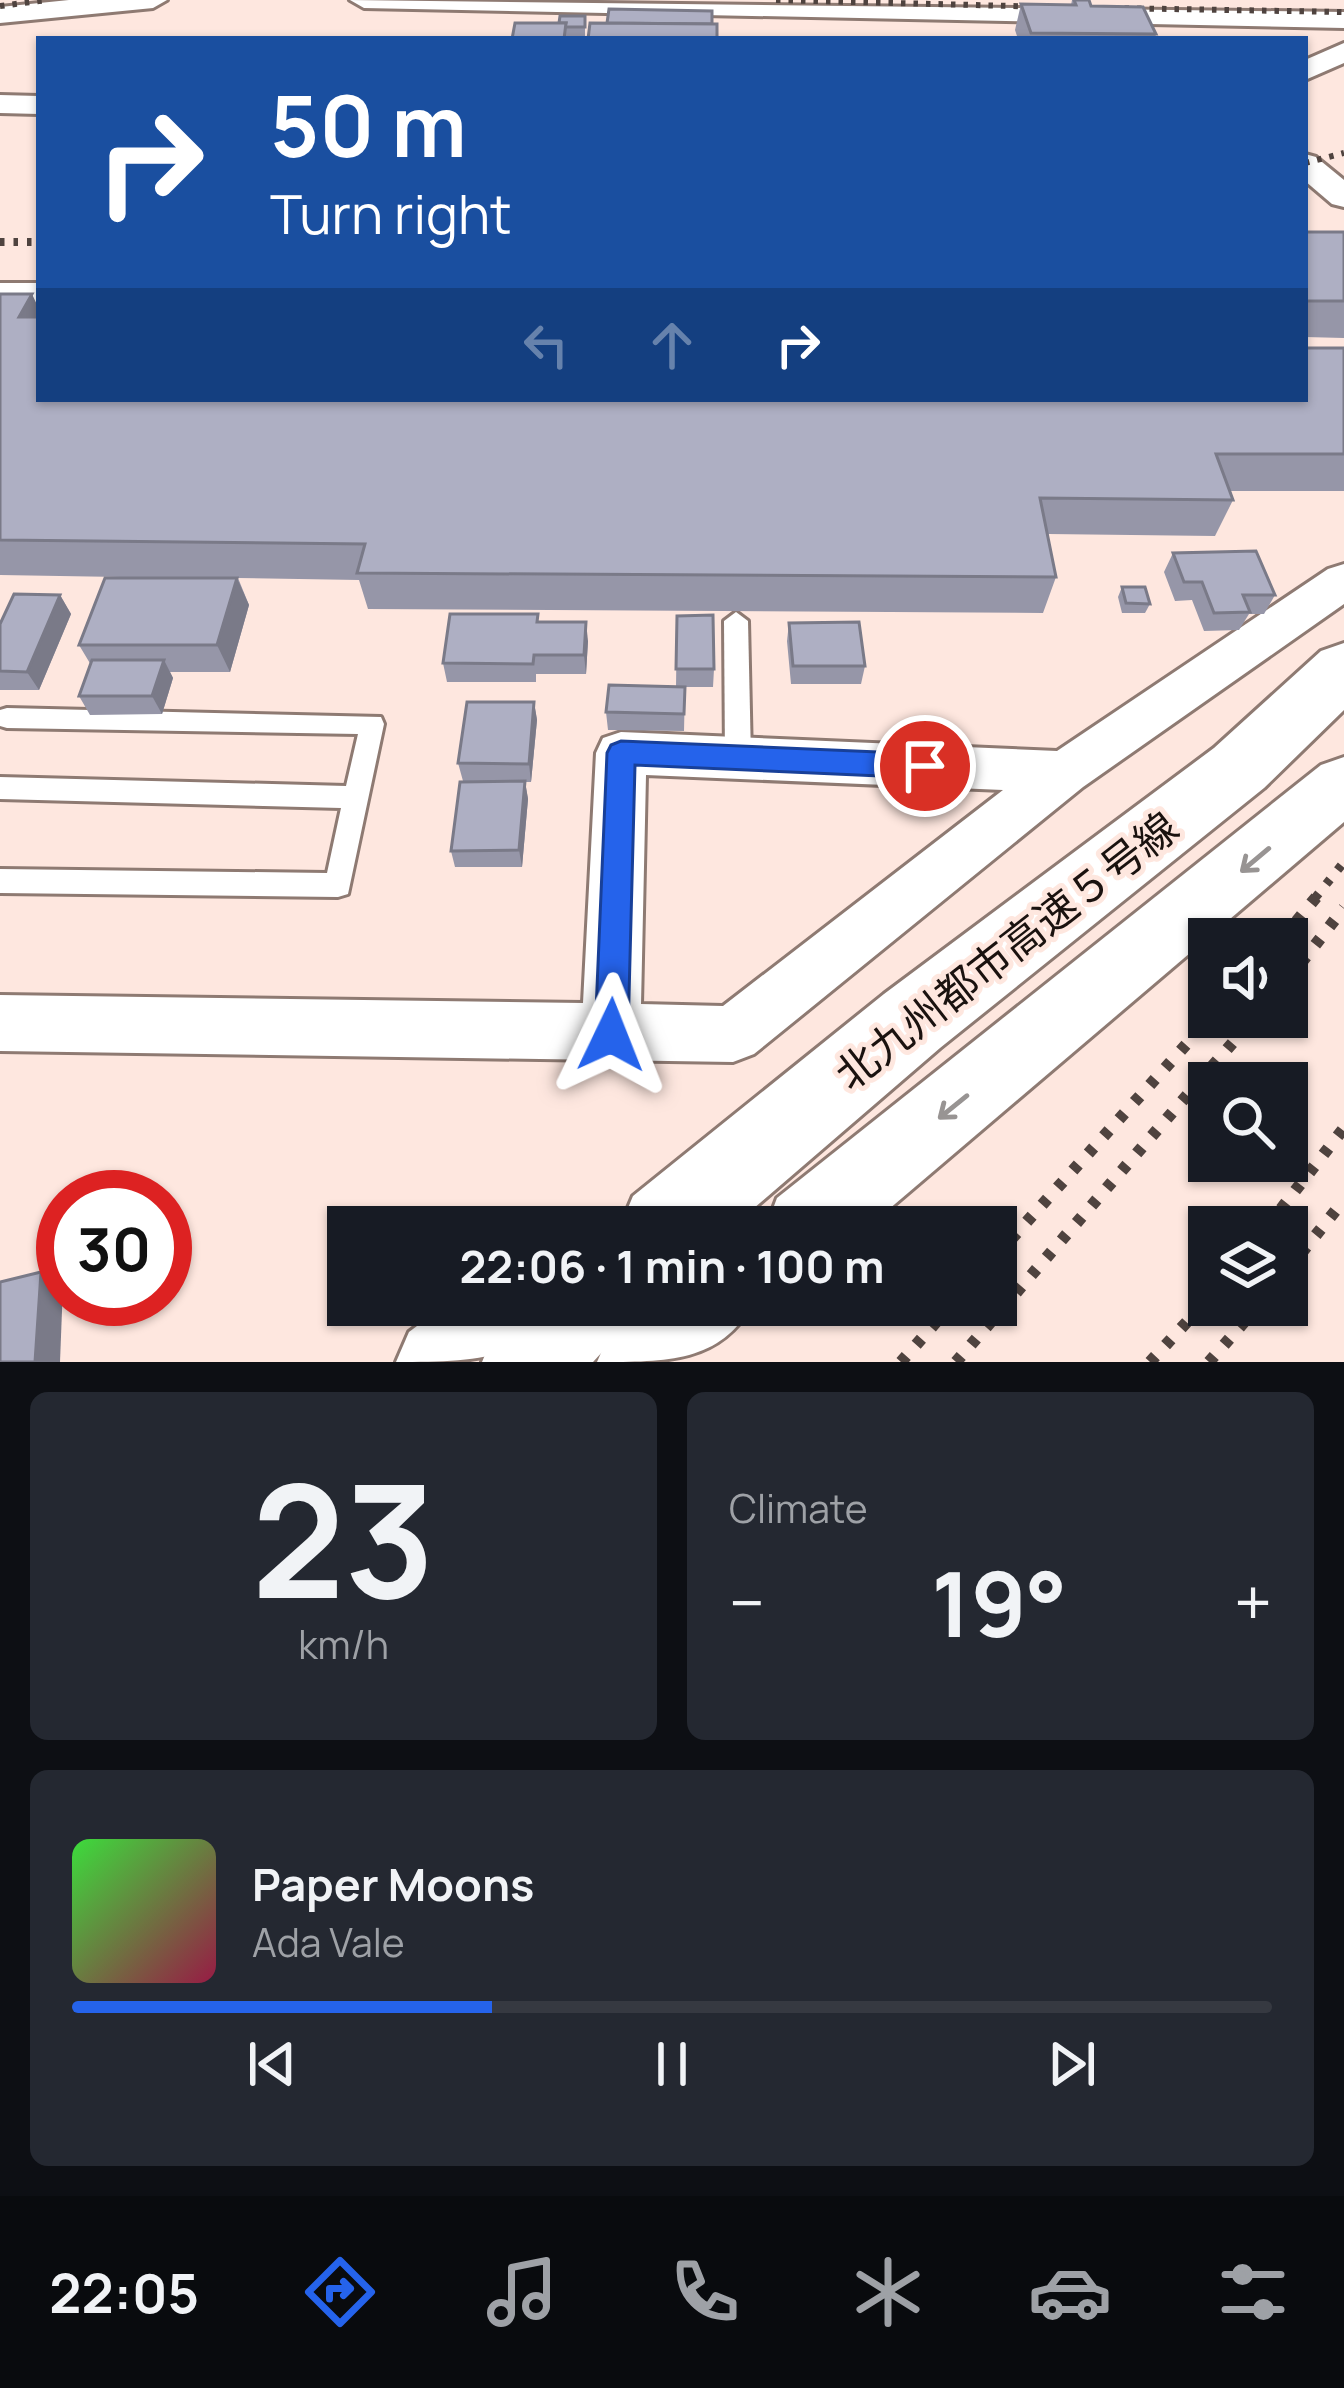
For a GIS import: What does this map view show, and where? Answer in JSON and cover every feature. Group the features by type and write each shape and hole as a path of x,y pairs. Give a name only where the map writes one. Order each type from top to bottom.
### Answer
{"highway":[{"path":"720,1206 912,1021 1239,768 1344,667"},
{"name":"北九州都市高速５号線","path":"689,1206 912,1021"},
{"path":"530,1362 563,1326"},
{"path":"577,1362 608,1326"}],"street":[{"path":"0,15 154,0"},
{"path":"364,0 734,25 1344,20"},
{"path":"1308,70 1344,52"},
{"path":"0,104 36,105"},
{"path":"1308,166 1344,196"},
{"path":"0,293 36,294"},
{"path":"0,1023 733,1034 1065,772 1344,581"},
{"path":"649,1206 1180,813 1344,667"},
{"path":"611,1035 621,753 1065,772"},
{"path":"832,1206 1344,784"},
{"path":"439,1362 488,1326"},
{"path":"640,1362 684,1326"}],"lane":[{"path":"736,621 738,758"},
{"path":"0,880 338,885 372,724 2,719"},
{"path":"0,788 356,797"}],"building":[{"path":"1074,0 1089,0 1091,6 1143,7 1156,34 1031,33 1021,4 1076,5"},
{"path":"609,9 712,11 712,24 607,23"},
{"path":"560,16 585,16 585,27 565,27 566,23 559,23"},
{"path":"515,23 566,23 564,36 513,36"},
{"path":"590,23 717,24 717,36 588,36"},
{"path":"1308,232 1344,232 1344,301 1308,301"},
{"path":"0,294 32,294 19,317 36,317 36,402 1308,402 1308,348 1344,348 1344,454 1216,454 1233,500 1040,498 1056,577 357,573 365,544 0,540"},
{"path":"1256,551 1275,595 1243,595 1250,612 1214,613 1202,582 1184,582 1173,553"},
{"path":"105,578 237,578 217,645 79,645"},
{"path":"1122,587 1145,587 1150,604 1126,603"},
{"path":"14,594 60,595 27,672 0,671 0,624"},
{"path":"450,614 538,614 537,622 586,622 584,655 534,655 533,664 443,663"},
{"path":"713,615 714,669 676,669 677,616"},
{"path":"859,622 865,666 793,666 789,623"},
{"path":"92,660 164,660 152,696 79,696"},
{"path":"609,685 685,687 684,714 606,712"},
{"path":"467,702 534,702 529,764 458,763"},
{"path":"525,781 519,850 451,851 460,782"},
{"path":"36,1273 35,1362 0,1362 0,1282"}],"railway":[{"path":"0,6 47,0"},
{"path":"776,0 1052,7"},
{"path":"1112,8 1344,12"},
{"path":"1308,162 1344,153"},
{"path":"0,242 36,242"},
{"path":"1315,898 1344,862"},
{"path":"1299,918 1318,895"},
{"path":"1308,954 1344,908"},
{"path":"1017,1233 1192,1038"},
{"path":"956,1362 1237,1038"},
{"path":"1283,1206 1344,1128"},
{"path":"1308,1245 1344,1200"},
{"path":"1150,1362 1188,1321"},
{"path":"901,1362 933,1326"},
{"path":"1209,1362 1241,1326"}],"route":[{"path":"611,1035 621,753 925,766"}]}
